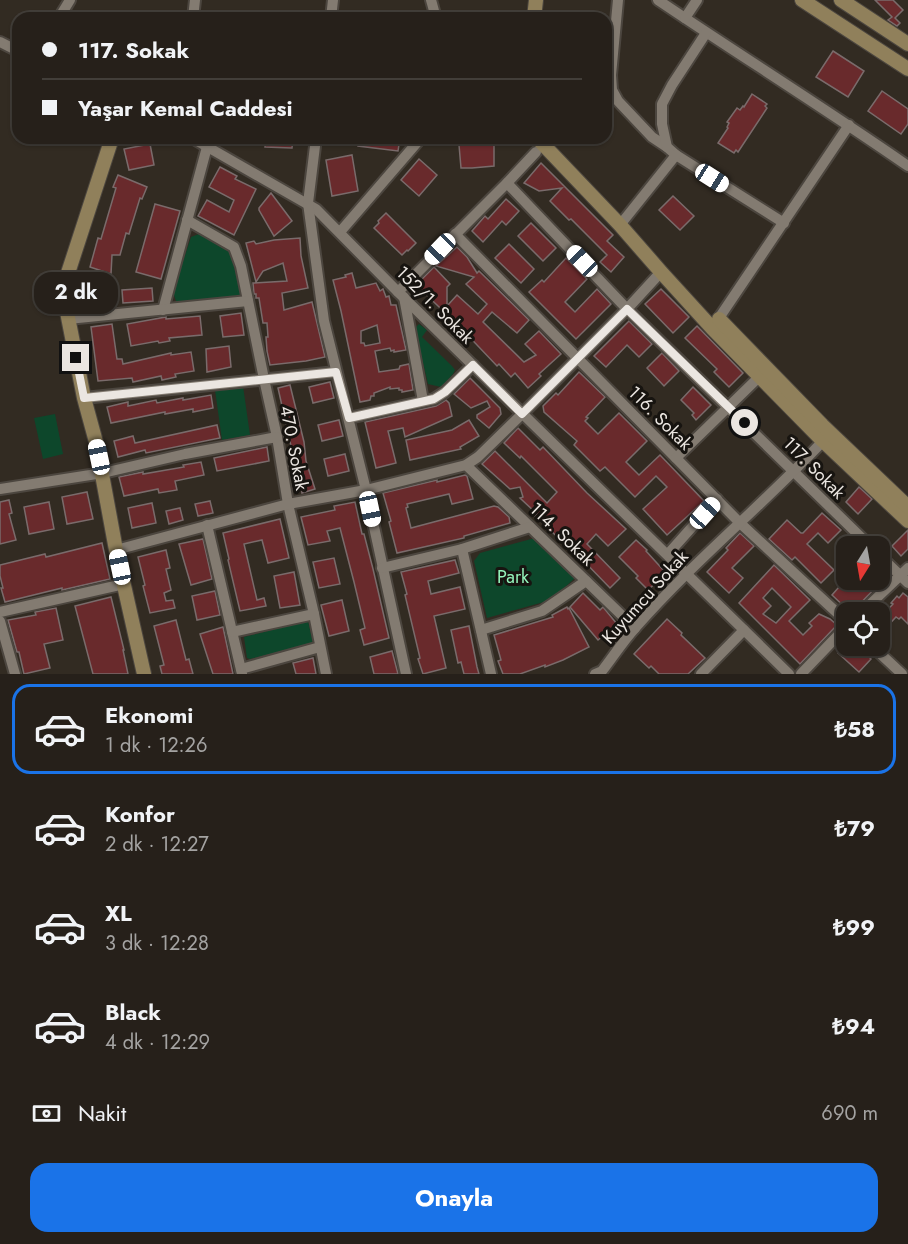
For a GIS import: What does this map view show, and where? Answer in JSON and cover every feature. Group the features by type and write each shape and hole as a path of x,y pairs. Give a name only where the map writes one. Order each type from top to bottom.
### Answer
{"street":[{"path":"612,45 618,0"},
{"path":"658,0 908,166"},
{"path":"685,18 697,0"},
{"path":"802,0 908,69"},
{"path":"841,0 908,44"},
{"path":"667,147 662,124 662,104 706,33"},
{"path":"612,90 618,101 652,137 676,155 784,223"},
{"path":"715,324 849,125"},
{"path":"110,144 68,273 65,302 144,674"},
{"name":"152/1. Sokak","path":"202,144 316,209 789,674"},
{"path":"315,144 308,203 324,321 366,490 406,674"},
{"path":"340,232 416,144"},
{"path":"423,401 401,295 455,234 507,183 536,145 620,225 661,272 908,507"},
{"path":"163,310 207,147"},
{"path":"620,225 676,155"},
{"name":"117. Sokak","path":"507,183 627,309 860,536"},
{"name":"470. Sokak","path":"187,220 234,247 241,267 278,436 288,504 326,674"},
{"name":"116. Sokak","path":"455,234 740,523 836,612"},
{"path":"116,550 288,504 366,490 466,465 478,457 522,414 661,272"},
{"path":"68,319 248,302"},
{"path":"715,324 759,377 823,441 908,520"},
{"path":"349,418 434,399 445,392 473,365"},
{"path":"84,398 336,372"},
{"path":"676,458 759,377"},
{"path":"0,489 103,473 278,436"},
{"name":"Kuyumcu Sokak","path":"595,674 602,671 634,628 823,441"},
{"name":"114. Sokak","path":"466,465 634,628"},
{"path":"668,554 717,499"},
{"path":"207,525 241,672 320,647"},
{"path":"382,568 462,549 530,527"},
{"path":"462,549 491,674"},
{"path":"874,602 906,576 890,564"},
{"path":"481,630 542,611 586,581"},
{"path":"0,612 124,584"},
{"path":"232,632 314,614"},
{"path":"0,621 15,674"},
{"path":"700,674 744,630"},
{"path":"801,674 836,637"},
{"path":"883,656 902,674"}],"green space":[{"path":"199,234 231,253 241,296 177,304 173,292 191,237"},
{"path":"419,324 427,330 422,337 455,370 441,387 428,384 415,328"},
{"path":"243,386 250,435 222,440 215,390"},
{"path":"55,414 63,454 43,459 34,418"},
{"name":"Park","path":"535,538 575,578 551,600 487,618 474,561 480,553"},
{"path":"308,621 313,643 247,658 244,637"}],"building":[{"path":"875,0 893,0 903,10 895,18 900,23 897,26 888,20 892,17"},
{"path":"833,51 864,71 848,97 816,77"},
{"path":"882,91 908,109 908,124 901,134 868,111"},
{"path":"752,94 767,104 765,106 767,108 738,152 736,150 734,153 718,143 728,128 729,123 727,122 737,108 740,110 744,107"},
{"path":"150,144 154,165 129,170 124,149"},
{"path":"265,144 292,144 292,148 265,147"},
{"path":"358,144 399,144 398,151 358,146"},
{"path":"494,144 494,166 461,168 459,145"},
{"path":"352,155 358,191 332,196 326,160"},
{"path":"419,159 437,175 419,196 401,180"},
{"path":"541,163 613,235 607,241 624,257 611,272 600,262 607,255 550,201 562,188 539,191 524,183"},
{"path":"220,167 237,176 235,179 256,189 234,235 198,216 207,200 229,212 234,200 209,187"},
{"path":"118,175 147,187 142,199 140,198 129,234 126,233 120,255 112,255 111,274 90,267 98,238 101,239"},
{"path":"271,193 292,221 274,236 259,210"},
{"path":"673,196 694,216 680,230 659,210"},
{"path":"506,199 519,211 506,225 502,221 483,242 472,231 485,216 488,219"},
{"path":"155,204 180,211 161,279 136,272"},
{"path":"386,213 416,243 402,255 374,228"},
{"path":"531,223 556,248 543,261 518,236"},
{"path":"300,238 301,256 308,288 282,293 284,310 312,302 325,357 270,365 266,337 268,337 267,323 263,323 259,298 256,298 254,294 253,283 287,281 283,263 263,271 256,282 246,243 254,241 256,244"},
{"path":"509,244 534,269 521,283 495,258"},
{"path":"457,247 467,257 477,273 479,271 529,320 517,333 492,312 483,322 524,362 536,355 525,344 539,331 561,354 539,374 541,376 528,388 515,373 511,377 499,364 497,366 416,285 434,267 450,284 447,287 447,306 457,295 478,314 487,304 466,284 474,277 436,266"},
{"path":"566,258 587,279 565,302 575,312 597,289 611,304 576,339 529,292 542,280 544,282"},
{"path":"352,273 356,288 376,283 380,291 383,289 386,297 389,296 391,305 396,305 406,350 394,352 390,348 375,351 379,372 399,369 400,366 409,364 413,390 402,392 399,388 390,389 390,387 374,393 370,400 360,402 333,280 346,277 345,275","holes":["377,325 380,343 365,346 361,343 361,331"]},
{"path":"85,282 111,282 111,305 84,304"},
{"path":"152,288 153,301 123,303 122,290"},
{"path":"661,289 689,317 673,333 645,304"},
{"path":"241,313 244,335 223,337 220,316"},
{"path":"200,316 202,335 169,338 170,341 131,346 127,324 166,317 166,319"},
{"path":"629,321 652,344 639,357 627,345 606,367 594,356"},
{"path":"112,324 117,359 122,359 123,364 171,353 171,355 191,352 194,371 175,374 176,377 162,380 161,376 133,382 132,378 98,381 91,327"},
{"path":"697,326 743,373 729,387 714,372 717,369 685,338"},
{"path":"229,346 231,367 207,372 206,349"},
{"path":"662,353 679,371 664,386 647,368"},
{"path":"579,372 605,397 585,421 598,434 619,413 647,441 626,462 639,475 660,455 704,501 667,535 643,509 667,487 656,476 635,497 605,467 600,471 574,445 577,441 544,412 543,406 556,393 558,395"},
{"path":"470,378 500,408 501,414 489,428 477,418 477,415 490,407 487,401 471,408 454,394"},
{"path":"330,382 334,398 313,403 309,387"},
{"path":"290,385 304,442 306,461 315,489 302,493 278,388"},
{"path":"693,387 711,405 696,420 692,415 694,413 681,400"},
{"path":"211,395 213,408 193,412 193,409 165,414 165,412 111,423 107,407 128,402 128,406 156,400 157,403"},
{"path":"446,400 452,416 405,437 403,428 388,431 396,463 376,468 365,422 436,406"},
{"path":"339,420 343,436 322,441 318,425"},
{"path":"469,420 479,436 460,447 461,449 410,460 406,440 452,430"},
{"path":"217,425 220,438 146,453 145,450 118,457 114,441 133,436 135,443"},
{"path":"518,428 540,450 543,447 626,529 608,546 596,534 587,544 620,578 610,588 535,516 537,514 520,498 523,497 520,487 510,489 482,464 495,451 547,503 557,492 521,456 520,458 504,443"},
{"path":"267,447 269,461 217,471 214,458"},
{"path":"345,454 349,471 328,476 324,459"},
{"path":"201,462 204,475 175,481 177,490 159,493 158,489 124,496 119,477 184,467 183,465"},
{"path":"465,475 473,499 452,504 449,494 407,504 411,528 494,506 509,517 510,523 464,536 464,538 397,553 383,493"},
{"path":"859,487 872,499 858,514 846,502"},
{"path":"87,492 93,519 67,524 62,497"},
{"path":"9,500 12,513 9,514 16,540 0,544 0,502"},
{"path":"210,501 213,513 198,516 195,504"},
{"path":"49,502 54,529 29,534 24,507"},
{"path":"355,502 389,638 364,645 360,630 365,628 340,528 327,531 330,541 308,545 301,517 335,510 334,506"},
{"path":"152,503 156,523 132,528 128,508"},
{"path":"180,508 183,520 169,524 166,511"},
{"path":"822,513 841,530 828,543 818,533 807,544 834,570 821,583 795,557 792,560 769,539 787,520 803,533"},
{"path":"280,519 289,558 268,563 262,540 244,544 257,600 264,598 266,606 240,611 223,533"},
{"path":"908,530 908,549 901,556 892,546"},
{"path":"740,533 754,546 732,568 743,578 729,593 707,572 728,550 726,548"},
{"path":"203,539 212,579 191,585 179,544"},
{"path":"636,540 666,573 648,590 619,557"},
{"path":"102,543 110,579 5,602 1,588 3,588 0,565 45,554 46,557"},
{"path":"166,550 170,568 166,569 171,590 164,593 166,601 173,600 175,608 150,613 138,557"},
{"path":"334,558 340,584 319,588 313,562"},
{"path":"455,560 459,573 428,581 431,594 460,587 465,609 434,616 446,668 423,674 401,572"},
{"path":"774,565 810,600 789,621 803,635 812,626 809,623 819,614 836,624 800,664 739,603","holes":["772,588 791,607 776,623 763,614 771,606 763,598"]},
{"path":"294,572 300,605 280,608 274,576"},
{"path":"836,590 873,590 862,602 839,602 832,595"},
{"path":"215,591 220,615 197,620 192,596"},
{"path":"583,593 600,610 603,607 617,624 598,640 570,607"},
{"path":"903,593 908,597 908,624 901,617 899,619 896,617 890,623 890,607 893,604 891,603 897,596 899,598"},
{"path":"111,597 128,674 93,674 75,606"},
{"path":"342,600 349,631 329,636 321,605"},
{"path":"567,607 589,647 545,667 545,665 520,674 503,674 498,661 501,660 494,635 553,617 552,615"},
{"path":"56,608 63,640 44,644 50,668 24,674 8,620 36,615 35,612"},
{"path":"667,619 705,658 688,674 659,674 634,654"},
{"path":"176,620 186,660 189,659 193,674 162,674 160,666 164,665 154,626"},
{"path":"469,626 479,674 464,674 461,662 458,663 451,630"},
{"path":"223,627 233,674 213,674 200,634"},
{"path":"392,651 398,674 374,674 370,657"},
{"path":"841,656 868,656 871,659 859,672"},
{"path":"313,658 316,674 296,674 293,663"}],"route":[{"path":"76,358 84,398 336,372 349,418 434,399 445,392 473,365 522,414 627,309 745,423"}]}
